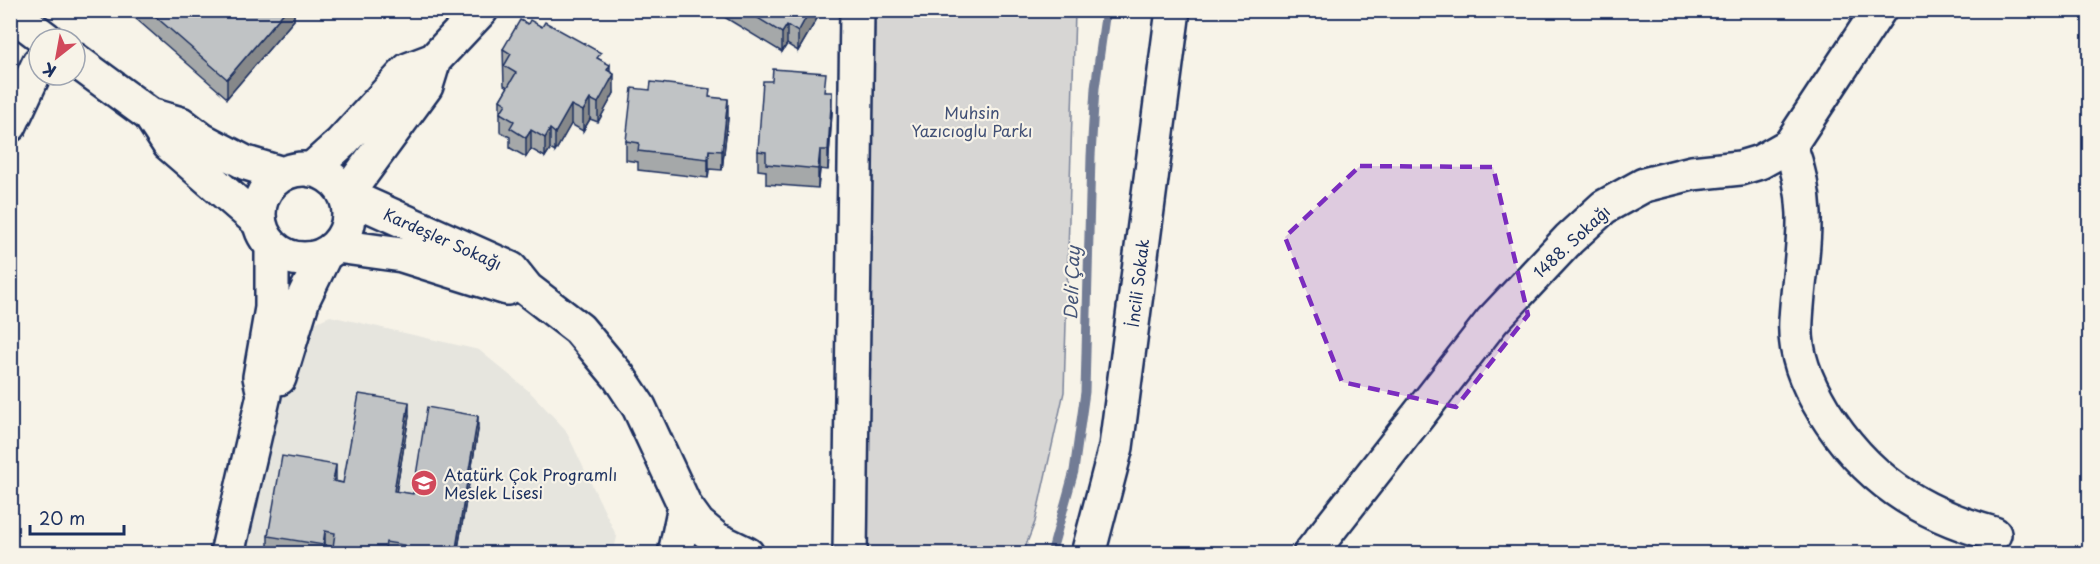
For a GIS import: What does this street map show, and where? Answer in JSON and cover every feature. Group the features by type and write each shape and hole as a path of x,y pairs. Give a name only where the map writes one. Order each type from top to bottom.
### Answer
{"street":[{"path":"227,554 264,394 260,377 272,308 266,234 259,207 264,194 272,182 297,172 341,143 408,70 434,60 481,10"},
{"path":"850,554 857,10"},
{"name":"İncili Sokak","path":"1088,554 1116,447 1173,10"},
{"path":"1879,10 1791,146 1803,188 1805,211 1796,338 1804,375 1812,392 1843,440 1882,480 1938,515 1994,534"},
{"path":"10,12 30,27"},
{"path":"348,200 426,86 434,60"},
{"path":"87,69 150,114 181,124 216,148 246,163 297,172 325,174 336,182 348,200 349,221 345,234 331,250 303,299 279,378 264,394"},
{"path":"10,125 28,87"},
{"path":"150,114 169,144 266,234 298,259 312,259 331,250"},
{"name":"1488. Sokağı","path":"1310,554 1492,321 1536,272 1604,207 1623,194 1665,178 1740,168 1768,158 1791,146"},
{"name":"Kardeşler Sokağı","path":"348,200 366,204 511,269 527,289 579,329 619,377 639,407 685,507 698,524 716,539 747,554"},
{"name":"Kardeşler Sokağı","path":"331,250 402,255 501,288 527,289"},
{"path":"675,554 685,507"}],"highlighted area":[{"path":"1360,166 1493,167 1528,315 1456,407 1342,382 1285,237"}],"shaded area":[{"name":"Atatürk Çok Programlı Meslek Lisesi","path":"330,316 479,350 530,392 565,429 617,537 613,554 241,554 290,334"}],"green space":[{"name":"Muhsin Yazıcıoglu Parkı","path":"852,11 1075,11 1064,392 1035,522 1023,553 863,553 875,23"}],"building":[{"path":"148,10 286,10 227,79"},
{"path":"745,10 810,10 798,32 787,25 782,33"},
{"path":"520,20 528,24 530,20 542,27 545,22 601,53 597,58 610,65 607,70 614,74 598,103 590,99 583,111 571,105 555,133 550,129 545,138 531,130 526,138 510,128 514,121 500,113 506,104 500,100 516,73 504,66 511,54 503,49"},
{"path":"773,69 826,73 824,92 832,92 828,150 820,150 818,169 766,164 766,152 758,151 763,81 772,81"},
{"path":"651,82 710,89 709,97 728,99 722,151 709,150 708,159 638,151 639,143 626,141 632,88 650,90"},
{"path":"359,394 409,402 394,491 413,494 427,407 478,416 455,554 403,554 404,545 386,542 384,554 332,554 335,533 325,531 323,545 268,536 282,456 336,465 333,481 343,483"}],"waterway":[{"name":"Deli Çay","path":"1051,554 1074,471 1085,392 1091,156 1095,88 1106,10"}],"place":[{"name":"Atatürk Çok Programlı Meslek Lisesi","path":"424,483"}]}
